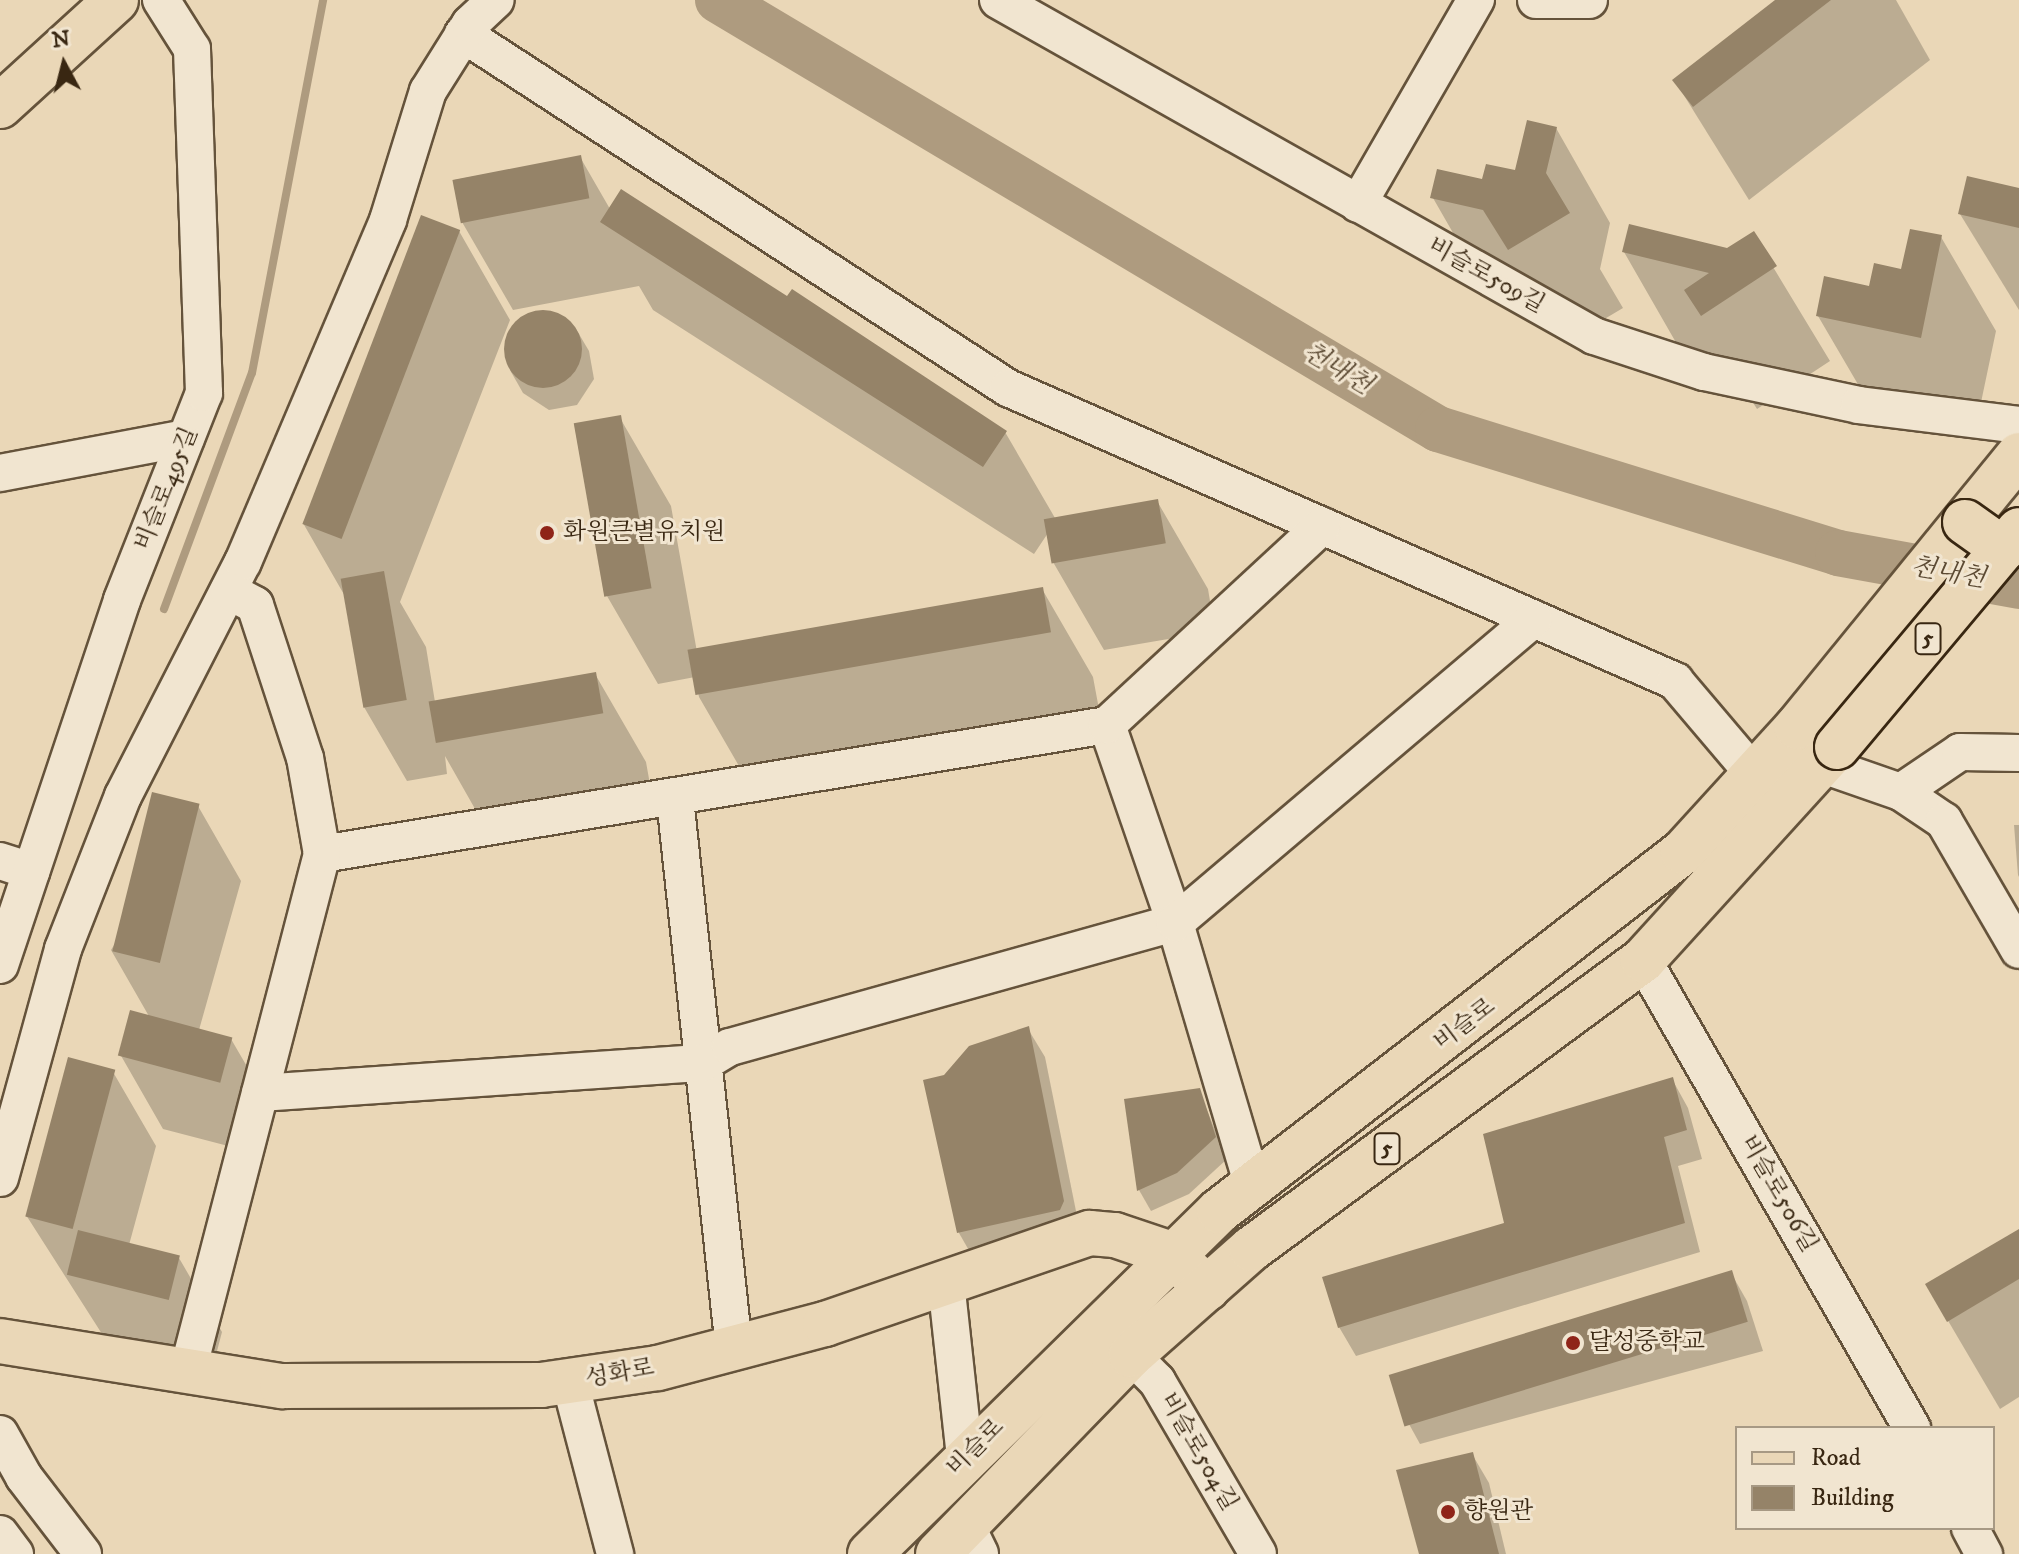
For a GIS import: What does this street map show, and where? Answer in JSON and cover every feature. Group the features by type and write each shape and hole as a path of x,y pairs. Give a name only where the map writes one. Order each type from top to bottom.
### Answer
{"main road":[{"path":"0,106 108,7"},
{"name":"비슬로","path":"870,1554 1171,1254 1252,1183 1331,1127 1683,852 1797,727 2014,461"},
{"path":"1965,522 2011,540"},
{"name":"비슬로","path":"961,1544 1131,1355 1207,1288 1303,1210 1643,960 1828,755 2011,540"},
{"path":"1303,1210 1291,1186 1320,1153 1331,1127"},
{"name":"성화로","path":"0,1341 187,1374 339,1389 570,1382 658,1368 734,1348 1090,1233 1115,1235 1171,1254 1207,1288"},
{"path":"1050,1373 1084,1404"}],"street":[{"name":"비슬로495길","path":"0,965 15,866 204,393 192,49 161,0"},
{"name":"비슬로509길","path":"998,0 1594,336 1704,372 1859,405 2019,425"},
{"path":"1358,204 1476,0"},
{"path":"1536,0 1589,0"},
{"path":"0,1178 63,949 123,796 229,591 388,220 428,91 476,19 1008,388 1675,681 1754,774"},
{"path":"0,473 186,438"},
{"path":"322,854 675,799 1107,725 1322,526"},
{"path":"187,1374 322,854 305,758 255,605 229,591"},
{"path":"260,1093 703,1063 730,1047 1175,923 1533,619"},
{"path":"1107,725 1175,923 1252,1183"},
{"path":"1901,792 1960,752 2019,753"},
{"path":"1828,755 1901,792 1944,821 2019,950"},
{"path":"675,799 734,1348"},
{"name":"비슬로506길","path":"1643,960 1911,1426"},
{"path":"946,1282 965,1458"},
{"name":"비슬로504길","path":"1131,1355 1157,1381 1258,1554"},
{"path":"570,1382 615,1554"},
{"path":"5,1455 83,1554"},
{"path":"1971,1530 1984,1554"},
{"path":"0,1534 15,1554"}],"building":[{"path":"1775,0 1831,0 1693,107 1672,80"},
{"path":"1527,120 1557,127 1546,173 1570,213 1508,250 1483,210 1430,198 1437,169 1482,179 1486,164 1515,170"},
{"path":"581,155 589,198 461,223 452,180"},
{"path":"1967,176 2019,188 2019,228 1958,214"},
{"path":"621,189 787,296 792,289 1007,431 983,467 600,222"},
{"path":"421,215 460,230 342,539 302,524"},
{"path":"1629,224 1727,248 1754,231 1777,266 1701,316 1684,290 1709,273 1622,252"},
{"path":"1910,229 1942,235 1921,338 1816,316 1824,276 1869,286 1874,263 1901,269"},
{"path":"543,310 558,313 570,322 579,334 582,349 579,364 570,376 558,385 543,388 528,385 516,376 507,364 504,349 507,334 516,322 528,313"},
{"path":"621,415 652,588 604,597 574,423"},
{"path":"1158,499 1166,543 1052,563 1044,519"},
{"path":"384,571 407,700 363,708 341,579"},
{"path":"1043,587 1051,632 695,695 687,650"},
{"path":"596,672 603,713 436,743 429,702"},
{"path":"152,792 200,804 160,963 112,951"},
{"path":"130,1010 232,1037 220,1083 118,1055"},
{"path":"1029,1026 1064,1201 1060,1210 957,1233 923,1080 944,1075 969,1046"},
{"path":"68,1057 115,1070 73,1229 25,1216"},
{"path":"1673,1077 1687,1130 1664,1137 1685,1223 1338,1328 1322,1277 1504,1223 1483,1134"},
{"path":"1200,1088 1216,1137 1177,1173 1137,1191 1124,1099"},
{"path":"2019,1229 2019,1279 1947,1322 1925,1284"},
{"path":"78,1230 180,1255 169,1300 67,1275"},
{"path":"1732,1270 1748,1322 1404,1427 1389,1375"},
{"name":"향원관","path":"1473,1452 1499,1554 1419,1554 1396,1470"}],"waterway":[{"path":"164,609 252,373 323,0"},
{"name":"천내천","path":"718,0 1438,429 1838,553 2019,586"}],"place":[{"name":"화원큰별유치원","path":"547,533"},
{"name":"달성중학교","path":"1573,1343"},
{"name":"향원관","path":"1448,1512"}]}
